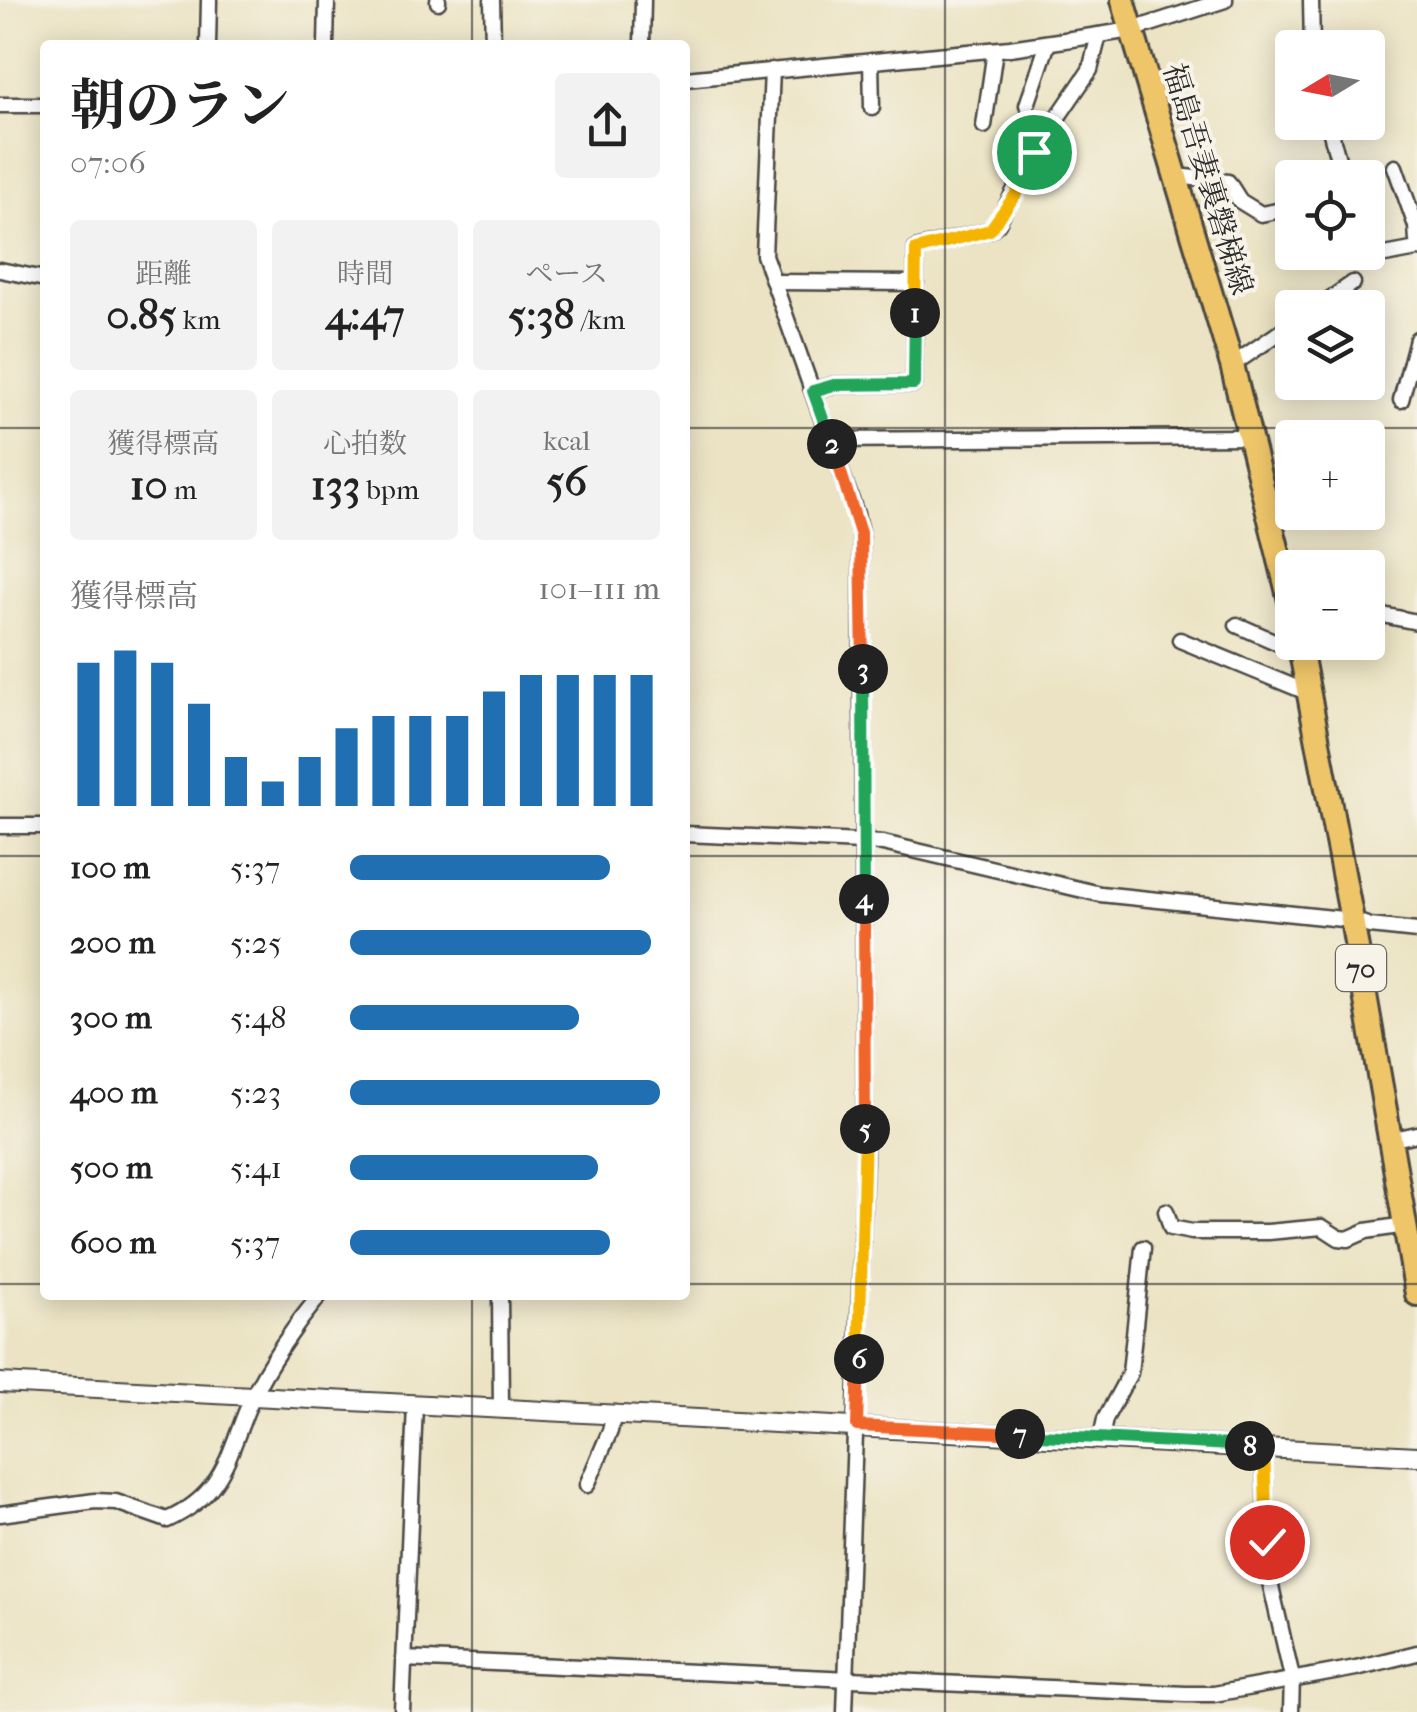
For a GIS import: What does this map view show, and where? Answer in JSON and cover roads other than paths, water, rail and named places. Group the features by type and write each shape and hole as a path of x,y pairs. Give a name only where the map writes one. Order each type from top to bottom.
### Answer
{"main road":[{"name":"福島吾妻裏磐梯線","path":"1123,0 1232,365 1278,550"},
{"name":"70","path":"1302,660 1417,1294"}],"street":[{"path":"208,40 209,0"},
{"path":"326,40 327,0"},
{"path":"492,0 493,40"},
{"path":"642,40 643,0"},
{"path":"690,78 995,50 1099,36 1132,30 1225,0"},
{"path":"1311,0 1312,30"},
{"path":"813,391 834,385 914,384 916,250 990,230 998,223 1034,152 1090,70 1099,36"},
{"path":"1027,106 1048,43"},
{"path":"984,126 995,50"},
{"path":"871,61 872,108"},
{"path":"772,70 764,256 861,536 866,1156 845,1712"},
{"path":"0,105 40,105"},
{"path":"1395,167 1416,226 1417,240"},
{"path":"1177,176 1228,182 1240,201 1261,214 1275,211"},
{"path":"1385,255 1417,249"},
{"path":"0,270 40,279"},
{"path":"774,282 916,283"},
{"path":"1344,290 1353,284"},
{"path":"1232,365 1275,336"},
{"path":"1401,400 1417,340"},
{"path":"830,440 1249,437"},
{"path":"1385,615 1417,622"},
{"path":"1236,625 1275,639"},
{"path":"1180,640 1309,693"},
{"path":"0,826 40,826"},
{"path":"690,834 884,843 1100,894 1352,920 1417,931"},
{"path":"1390,1140 1417,1134"},
{"path":"1166,1211 1170,1228 1192,1232 1322,1227 1339,1238 1348,1238 1405,1225"},
{"path":"1101,1438 1106,1419 1130,1373 1144,1248"},
{"path":"0,1514 96,1500 116,1502 167,1520 186,1511 220,1479 253,1396 317,1300"},
{"path":"500,1300 501,1409"},
{"path":"0,1384 1417,1456"},
{"path":"402,1712 415,1405"},
{"path":"587,1485 614,1413"},
{"path":"1264,1447 1267,1569 1292,1677 1291,1712"},
{"path":"404,1659 1214,1694 1417,1653"}]}
